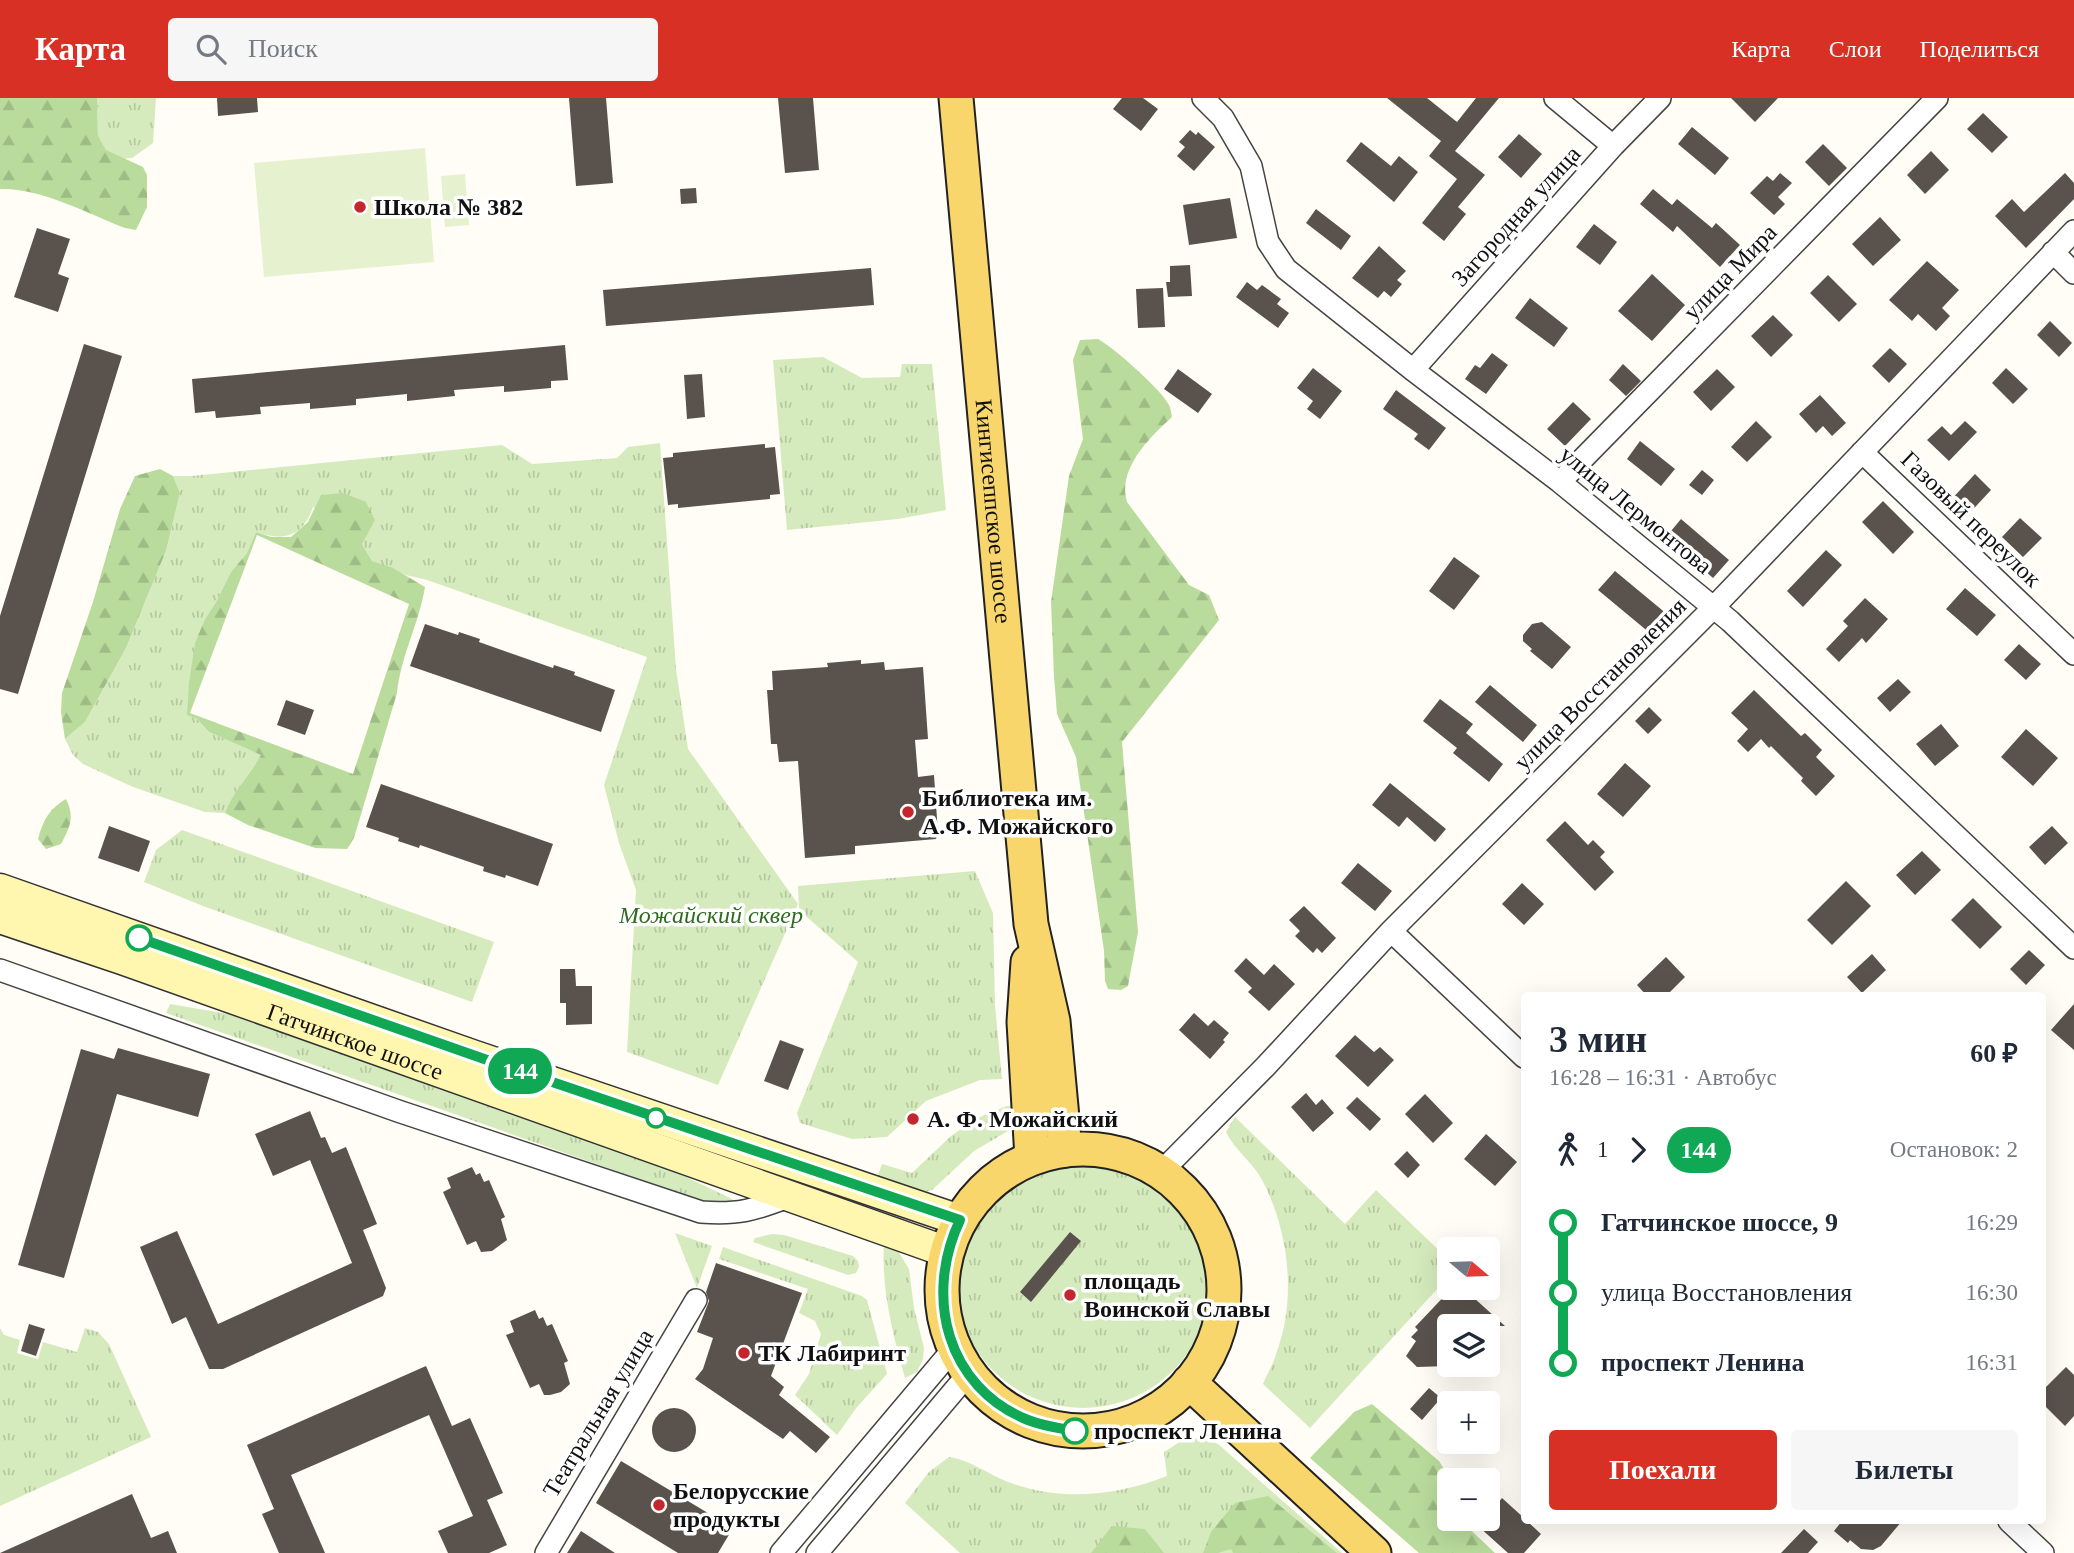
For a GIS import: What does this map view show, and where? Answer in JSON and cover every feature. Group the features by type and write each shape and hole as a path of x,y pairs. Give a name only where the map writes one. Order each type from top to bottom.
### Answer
{"main road":[{"name":"Кингисеппское шоссе","path":"956,98 1031,924 1053,1021 1065,1150"},
{"name":"Гатчинское шоссе","path":"0,889 472,1055 960,1220"},
{"name":"Гатчинское шоссе","path":"0,918 947,1252"},
{"name":"Кингисеппское шоссе","path":"1031,924 1024,1022 1032,1158"},
{"path":"1096,1149 1141,1161 1181,1188 1211,1231 1220,1256 1224,1282 1219,1325 1212,1346 1189,1382 1170,1400 1137,1419 1101,1430 1075,1431 1027,1419 995,1400 962,1361 947,1329 942,1304 942,1278 947,1252 960,1220 978,1194 1003,1173 1032,1158 1065,1150 1096,1149"},
{"path":"1189,1382 1374,1553"}],"street":[{"name":"улица Лермонтова","path":"1203,98 1223,118 1251,166 1268,242 1286,269 1560,482 1714,607 2074,948"},
{"path":"1555,98 1613,146"},
{"name":"Загородная улица","path":"1413,370 1613,146 1660,98"},
{"name":"улица Мира","path":"1560,482 1937,98"},
{"name":"улица Восстановления","path":"1161,1172 1251,1082 1391,931 1714,607 2074,231"},
{"path":"2053,252 2074,273"},
{"name":"Газовый переулок","path":"1862,452 2074,654"},
{"path":"1391,931 1521,1054"},
{"path":"0,970 398,1111 701,1212 729,1214 756,1209 788,1198"},
{"name":"Театральная улица","path":"546,1553 696,1300"},
{"path":"781,1553 962,1361"},
{"path":"817,1553 962,1361"},
{"path":"2012,1524 2043,1553"}],"green space":[{"path":"0,98 97,98 98,136 106,150 143,167 147,175 147,207 136,230 31,192 0,189"},
{"path":"97,98 156,98 153,143 132,158 121,159 106,151 98,137"},
{"path":"425,148 434,262 264,277 254,163"},
{"path":"465,174 469,225 445,227 441,176"},
{"path":"1098,339 1147,379 1170,406 1172,417 1145,444 1131,466 1125,490 1127,502 1189,585 1209,595 1219,620 1122,742 1138,932 1128,986 1121,990 1108,989 1105,981 1104,951 1076,757 1057,714 1051,602 1069,476 1083,439 1073,360 1080,340"},
{"path":"823,357 862,378 900,377 902,364 932,364 946,510 898,519 787,530 773,360"},
{"name":"Можайский сквер","path":"660,443 676,669 688,749 798,904 718,1085 627,1052 636,890 619,843 604,785 647,657 372,561 362,544 313,507 304,525 292,534 276,536 256,532 247,553 231,572 205,619 188,715 197,719 209,732 262,755 225,813 205,812 133,787 83,764 73,755 65,739 85,722 126,648 166,551 180,493 173,476 502,445 532,464 617,458 628,447"},
{"path":"160,469 173,476 180,493 166,551 126,648 85,722 65,739 61,712 62,693 93,602 120,509 135,476"},
{"path":"343,493 366,502 375,520 362,544 372,561 393,568 425,587 354,838 347,849 315,848 248,825 225,813 232,797 261,755 209,732 197,719 187,715 195,643 231,572 247,553 256,532 271,537 291,537 308,522 321,495","holes":["257,535 409,604 353,774 190,713"]},
{"path":"66,799 71,817 67,832 61,844 46,849 38,839 42,826 51,811"},
{"path":"182,830 494,942 472,1002 203,906 144,882 156,850"},
{"path":"975,871 993,913 995,1005 1002,1079 980,1080 926,1101 887,1137 852,1139 800,1123 797,1113 858,962 799,910 798,886"},
{"path":"170,1004 229,1014 665,1167 732,1199 731,1203 708,1203 166,1013"},
{"path":"1007,1106 1019,1107 1016,1119 1008,1131 974,1151 932,1190 922,1193 876,1180 882,1164 912,1173 951,1136 975,1119"},
{"path":"1235,1117 1345,1224 1376,1190 1437,1248 1437,1289 1310,1428 1263,1384 1283,1333 1288,1288 1284,1243 1279,1221 1258,1174 1226,1132"},
{"path":"1083,1154 1120,1160 1143,1169 1163,1183 1181,1201 1195,1221 1204,1244 1210,1281 1204,1318 1195,1341 1181,1361 1163,1379 1143,1393 1120,1402 1083,1408 1046,1402 1023,1393 1003,1379 985,1361 971,1341 962,1318 956,1281 962,1244 971,1221 985,1201 1003,1183 1023,1169 1046,1160"},
{"path":"675,1233 712,1246 697,1288"},
{"path":"772,1234 784,1235 853,1256 859,1267 856,1273 848,1275 753,1242 755,1238"},
{"path":"884,1244 898,1251 909,1269 914,1308 924,1348 923,1359 917,1372 905,1378 886,1295"},
{"path":"723,1247 867,1300 887,1374 857,1407 837,1435 795,1395 809,1374 821,1334 815,1321 799,1313 808,1289 719,1259"},
{"path":"0,1328 4,1335 20,1340 17,1353 38,1359 43,1342 77,1352 85,1328 98,1332 109,1344 151,1437 0,1506"},
{"path":"1372,1404 1439,1461 1443,1468 1437,1468 1437,1531 1472,1531 1495,1553 1419,1553 1310,1458 1354,1412"},
{"path":"1186,1438 1205,1439 1218,1444 1342,1553 960,1553 905,1503 929,1472 949,1457 972,1464 1008,1482 1048,1492 1088,1494 1128,1488 1167,1476 1164,1452"},
{"path":"1268,1496 1337,1553 1233,1553 1231,1549 1218,1553 1203,1553 1211,1532 1235,1503"},
{"path":"1112,1526 1145,1529 1164,1553 1091,1553"}],"building":[{"path":"217,98 257,98 258,112 218,116"},
{"path":"569,98 606,98 613,183 576,186"},
{"path":"778,98 813,98 819,170 785,173"},
{"path":"1122,98 1143,98 1158,109 1141,131 1113,109"},
{"path":"1387,98 1427,98 1457,122 1476,98 1499,98 1455,151 1485,175 1458,207 1466,214 1444,241 1422,223 1457,179 1429,156 1441,141"},
{"path":"1731,98 1778,98 1755,122"},
{"path":"1983,113 2008,137 1992,153 1967,129"},
{"path":"1692,127 1729,158 1715,175 1678,144"},
{"path":"1190,130 1196,135 1198,132 1215,147 1194,171 1177,156 1185,147 1179,142"},
{"path":"1519,134 1542,154 1521,178 1498,157"},
{"path":"1361,142 1391,166 1399,156 1418,172 1394,202 1346,161"},
{"path":"1823,144 1847,168 1829,186 1805,162"},
{"path":"1931,151 1949,170 1925,194 1907,175"},
{"path":"1780,173 1792,183 1778,197 1785,204 1774,215 1750,193 1767,176 1773,181"},
{"path":"2065,173 2074,183 2074,199 2026,248 1995,216 2012,199 2024,212"},
{"path":"696,188 697,203 681,204 680,189"},
{"path":"1653,189 1672,205 1677,199 1712,228 1716,223 1740,245 1720,267 1677,226 1673,232 1640,204"},
{"path":"1230,198 1237,238 1189,245 1183,205"},
{"path":"1316,209 1351,236 1341,250 1306,223"},
{"path":"1880,217 1901,240 1873,266 1852,244"},
{"path":"1594,224 1617,242 1600,265 1576,247"},
{"path":"37,228 70,239 58,274 69,278 58,312 14,297"},
{"path":"1379,246 1406,271 1397,280 1402,284 1391,297 1384,291 1378,298 1352,278"},
{"path":"1927,261 1959,290 1942,308 1950,316 1936,331 1918,314 1912,321 1889,300"},
{"path":"1190,265 1192,296 1168,297 1166,282 1170,282 1170,266"},
{"path":"871,268 874,305 606,326 603,290"},
{"path":"1652,274 1685,305 1652,341 1618,311"},
{"path":"1828,275 1857,304 1839,322 1810,293"},
{"path":"1247,282 1257,290 1262,285 1281,299 1277,304 1289,313 1278,328 1236,297"},
{"path":"1163,288 1165,327 1138,328 1136,289"},
{"path":"1530,298 1568,328 1554,347 1515,318"},
{"path":"1773,315 1793,335 1771,357 1751,336"},
{"path":"2050,321 2072,343 2059,357 2037,335"},
{"path":"84,344 122,356 18,694 0,689 0,616"},
{"path":"565,345 568,380 551,381 551,388 504,392 504,386 454,390 455,396 407,401 407,394 356,399 356,405 310,409 310,403 260,407 261,414 216,418 215,411 195,413 192,379"},
{"path":"1890,348 1907,364 1889,383 1872,366"},
{"path":"1492,353 1508,365 1486,394 1465,379 1475,365 1480,368"},
{"path":"1623,364 1641,381 1626,396 1609,380"},
{"path":"1313,368 1342,391 1320,419 1307,409 1313,401 1297,388"},
{"path":"2006,368 2028,389 2013,404 1992,383"},
{"path":"1178,369 1212,394 1198,413 1164,389"},
{"path":"1717,369 1735,387 1711,411 1693,392"},
{"path":"702,374 705,417 687,419 684,375"},
{"path":"1396,390 1446,428 1429,450 1414,439 1418,434 1383,409"},
{"path":"1820,395 1846,423 1832,436 1823,426 1816,433 1799,414"},
{"path":"1573,402 1591,419 1565,446 1547,429"},
{"path":"1756,421 1772,437 1747,462 1731,447"},
{"path":"1965,421 1977,432 1949,461 1927,440 1942,426 1951,435"},
{"path":"1640,441 1675,469 1661,486 1627,459"},
{"path":"765,444 765,448 775,447 780,494 770,495 770,499 678,508 678,504 668,505 663,458 673,457 673,453"},
{"path":"1702,470 1714,480 1702,495 1689,485"},
{"path":"1975,474 1991,490 1964,519 1948,503"},
{"path":"1883,501 1914,532 1893,554 1862,522"},
{"path":"2020,518 2042,538 2023,557 2002,537"},
{"path":"1681,519 1729,560 1713,578 1666,537"},
{"path":"1826,550 1842,565 1803,607 1787,591"},
{"path":"1454,557 1480,576 1454,610 1429,591"},
{"path":"1615,571 1668,615 1651,634 1598,590"},
{"path":"1965,588 1996,615 1977,636 1946,609"},
{"path":"1865,598 1888,619 1866,643 1862,638 1839,662 1826,649 1848,626 1843,621"},
{"path":"1542,622 1571,647 1552,669 1530,651 1532,649 1523,641 1523,635 1532,624"},
{"path":"425,624 480,639 479,642 553,668 554,665 575,672 574,675 615,690 601,732 410,666"},
{"path":"2019,644 2041,664 2026,680 2004,660"},
{"path":"861,660 861,664 884,662 885,670 923,667 928,739 915,740 918,777 934,775 938,833 936,839 855,846 855,854 805,858 798,761 779,762 777,744 771,744 767,690 773,690 772,671 828,667 827,663"},
{"path":"1898,679 1911,692 1890,712 1877,698"},
{"path":"1490,685 1537,725 1523,742 1475,702"},
{"path":"1754,690 1801,736 1805,733 1822,750 1816,757 1835,776 1816,796 1801,781 1803,778 1761,739 1748,752 1737,741 1748,729 1731,713"},
{"path":"1440,699 1473,724 1466,733 1503,764 1489,782 1453,753 1457,748 1423,721"},
{"path":"286,700 314,710 305,735 277,725"},
{"path":"1649,707 1662,720 1648,734 1635,721"},
{"path":"1941,724 1959,746 1935,766 1916,744"},
{"path":"2026,729 2058,758 2033,786 2001,757"},
{"path":"1625,763 1651,786 1623,817 1597,794"},
{"path":"1390,783 1446,829 1435,842 1407,817 1399,827 1372,805"},
{"path":"381,784 553,844 538,886 506,875 505,878 483,871 484,867 420,845 419,848 398,841 399,838 366,827"},
{"path":"1565,821 1588,845 1593,840 1605,852 1600,857 1614,872 1595,891 1546,840"},
{"path":"109,826 150,841 139,872 98,858"},
{"path":"2052,826 2068,843 2045,865 2029,847"},
{"path":"1922,851 1941,870 1915,895 1896,875"},
{"path":"1358,863 1392,891 1375,911 1341,883"},
{"path":"1846,881 1871,906 1832,945 1807,920"},
{"path":"1522,883 1544,904 1524,925 1502,904"},
{"path":"1973,898 2002,927 1980,949 1951,920"},
{"path":"1304,906 1336,938 1322,953 1317,948 1313,953 1295,936 1300,931 1289,920"},
{"path":"2029,950 2045,965 2026,985 2010,969"},
{"path":"1872,954 1886,970 1863,992 1847,977"},
{"path":"1666,957 1685,977 1670,992 1643,992 1637,985"},
{"path":"1246,958 1264,975 1274,964 1295,984 1269,1011 1248,992 1252,988 1234,971"},
{"path":"560,969 575,969 576,986 592,986 592,1024 566,1025 566,1003 560,1003"},
{"path":"2074,1004 2074,1050 2051,1030"},
{"path":"1194,1013 1208,1026 1214,1020 1229,1033 1210,1059 1179,1030"},
{"path":"1355,1035 1374,1052 1380,1047 1394,1060 1368,1087 1335,1056"},
{"path":"780,1040 804,1049 788,1090 764,1081"},
{"path":"118,1048 210,1074 198,1117 117,1094 64,1278 18,1265 81,1049 114,1059"},
{"path":"1306,1093 1316,1105 1322,1099 1334,1113 1313,1132 1291,1107"},
{"path":"1425,1094 1453,1123 1433,1143 1405,1114"},
{"path":"1357,1097 1381,1119 1370,1131 1346,1108"},
{"path":"310,1111 321,1138 325,1137 332,1153 346,1147 377,1224 363,1230 386,1288 383,1296 223,1369 209,1369 186,1317 172,1324 140,1247 177,1231 218,1324 352,1263 310,1160 273,1176 255,1134"},
{"path":"1486,1134 1517,1162 1495,1186 1464,1159"},
{"path":"1407,1151 1420,1165 1408,1178 1394,1164"},
{"path":"472,1167 476,1175 480,1173 484,1182 489,1180 505,1217 501,1219 507,1240 492,1251 481,1252 476,1241 467,1245 443,1192 451,1188 447,1178"},
{"path":"1070,1232 1081,1241 1031,1302 1020,1292"},
{"name":"ТК Лабиринт","path":"716,1263 802,1293 771,1376 784,1387 779,1395 830,1437 816,1453 790,1431 783,1439 695,1379 703,1369 713,1338 697,1332 709,1301 706,1292"},
{"path":"1441,1300 1476,1300 1492,1314 1437,1314 1437,1366 1417,1367 1406,1356 1416,1341 1411,1337 1418,1330 1415,1327"},
{"path":"535,1310 539,1319 543,1317 547,1326 552,1324 568,1361 564,1363 570,1384 561,1392 550,1395 544,1395 539,1384 530,1388 506,1335 514,1332 510,1321"},
{"path":"29,1324 45,1329 36,1356 21,1351"},
{"path":"426,1366 452,1426 470,1418 503,1493 487,1500 507,1545 489,1553 448,1553 438,1531 473,1516 429,1415 291,1475 325,1553 279,1553 262,1514 274,1509 247,1445"},
{"path":"2066,1367 2074,1375 2074,1416 2065,1426 2046,1407 2046,1387"},
{"path":"1429,1388 1437,1395 1437,1403 1422,1420 1410,1409"},
{"path":"674,1408 689,1415 696,1430 689,1445 674,1452 659,1445 652,1430 659,1415"},
{"path":"621,1461 733,1528 718,1553 678,1553 596,1503"},
{"path":"132,1494 151,1538 168,1531 177,1553 0,1553"},
{"path":"1502,1498 1521,1515 1521,1524 1530,1524 1541,1534 1524,1553 1508,1553 1484,1531 1500,1531"},
{"path":"1840,1524 1899,1524 1881,1546 1873,1550 1861,1549 1850,1540 1848,1543 1834,1531"},
{"path":"1804,1529 1818,1542 1808,1553 1781,1553"},
{"path":"581,1531 615,1553 567,1553"}],"bus line":[{"name":"144","path":"139,938 490,1061 960,1220 947,1252 942,1278 942,1304 954,1348 969,1373 985,1392 1005,1408 1051,1427 1075,1431"}],"place":[{"name":"Школа № 382","path":"360,207"},
{"name":"Библиотека им. А.Ф. Можайского","path":"908,812"},
{"name":"А. Ф. Можайский","path":"913,1119"},
{"name":"площадь Воинской Славы","path":"1070,1295"},
{"name":"ТК Лабиринт","path":"744,1353"},
{"name":"проспект Ленина","path":"1075,1431"},
{"name":"Белорусские продукты","path":"659,1505"}]}
